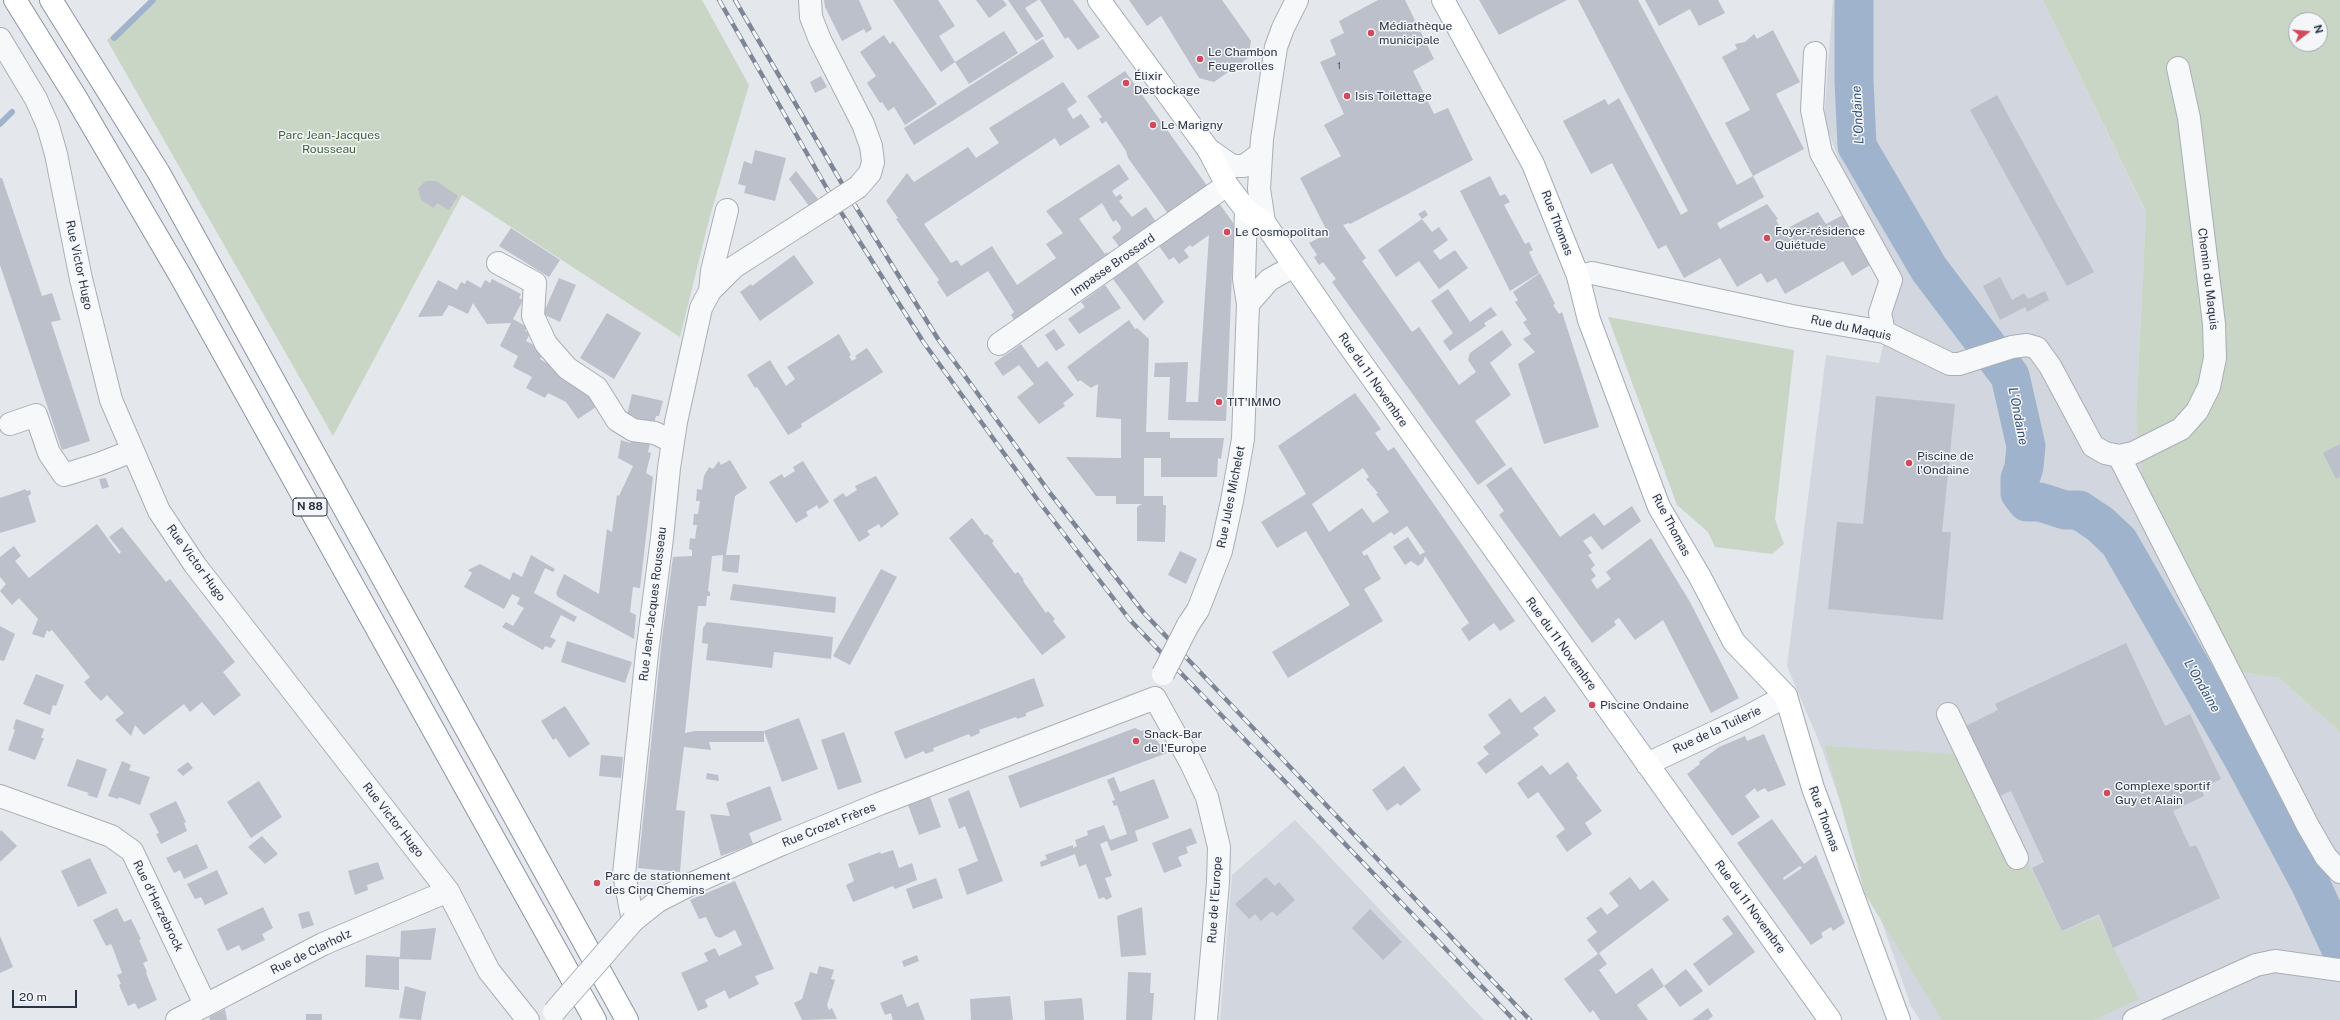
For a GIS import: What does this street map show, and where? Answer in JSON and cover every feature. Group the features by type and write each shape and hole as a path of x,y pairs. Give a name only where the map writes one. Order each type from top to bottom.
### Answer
{"main road":[{"name":"N 88","path":"15,0 75,96 184,284 596,1020"},
{"name":"N 88","path":"51,0 159,172 627,1020"},
{"path":"1099,0 1208,149 1227,185 1246,210 1264,222"},
{"name":"Rue Thomas","path":"1443,0 1534,164 1578,276 1589,320 1659,508 1700,577 1734,642 1786,696 1813,788 1899,1020"},
{"name":"Rue du 11 Novembre","path":"1264,222 1830,1020"}],"street":[{"name":"Rue Jean-Jacques Rousseau","path":"633,922 624,874 646,653 673,442 701,308 710,291 734,267 858,187 870,173 873,162 871,146 864,124 820,40 811,17 810,0"},
{"path":"1264,222 1259,190 1260,154 1276,47 1283,28 1297,0"},
{"name":"Rue Victor Hugo","path":"0,39 36,99 48,126 56,154 81,279 111,400 159,511 195,565 448,891 489,971 528,1020"},
{"path":"1815,53 1812,110 1821,153 1891,280 1880,313 1884,332"},
{"name":"Chemin du Maquis","path":"2126,454 2181,429 2197,411 2209,387 2215,358 2214,324 2189,118 2178,68"},
{"path":"1208,149 1232,166 1244,166 1260,154"},
{"name":"Impasse Brossard","path":"999,344 1227,185"},
{"name":"Rue Jean-Jacques Rousseau","path":"710,291 712,271 727,210"},
{"name":"Rue Jules Michelet","path":"1155,698 1163,674 1188,625 1198,610 1221,551 1232,501 1243,439 1248,304 1244,279 1246,210"},
{"path":"498,263 535,283 533,316 546,344 567,368 598,388 617,420 632,430 655,433 673,442"},
{"path":"1248,304 1269,280 1294,266"},
{"name":"Rue du Maquis","path":"1578,276 1592,273 1792,316 1884,332 1904,340 1939,360 1959,364 2012,347 2027,345 2037,348 2050,366 2094,446 2106,453 2126,454"},
{"path":"10,424 36,415 49,453 64,475 99,464 132,451"},
{"path":"2126,454 2308,826 2326,857 2340,872"},
{"name":"Rue de la Tuilerie","path":"1647,764 1747,718 1786,696"},
{"name":"Rue Crozet Frères","path":"551,1016 633,922 658,901 689,885 878,804 1155,698"},
{"name":"Rue de l'Europe","path":"1155,698 1191,763 1206,798 1219,847 1218,882 1206,1020"},
{"path":"1948,714 2017,858"},
{"name":"Rue d'Herzebrock","path":"0,796 111,836 132,851 205,1004"},
{"name":"Rue de Clarholz","path":"177,1020 205,1004 323,944 448,891"},
{"path":"2134,1020 2256,965 2275,961 2338,970"}],"shaded area":[{"path":"1833,0 2043,0 2146,213 2136,416 2235,671 2279,678 2340,732 2340,1020 1920,1020 1911,1006 1822,749 1787,666 1826,355 1879,363 1898,283 1849,188 1824,119"},
{"path":"1295,820 1484,1020 1220,1020 1232,875"}],"green space":[{"name":"Parc Jean-Jacques Rousseau","path":"153,0 702,0 749,85 710,216 680,337 462,195 333,436 107,40"},
{"path":"2043,0 2340,0 2340,732 2279,678 2235,671 2145,501 2136,416 2146,212"},
{"path":"1608,317 1794,350 1775,519 1784,544 1772,554 1715,547 1708,532 1677,505"},
{"path":"1825,746 1955,754 2012,870 2028,863 2062,932 2098,917 2139,999 2094,1020 1942,1020 1865,894"}],"building":[{"path":"824,0 859,0 872,29 866,33 864,29 842,41 825,7"},
{"path":"893,0 938,0 955,26 939,36 955,62 941,72"},
{"path":"976,0 1003,0 1007,5 989,18"},
{"path":"1008,0 1038,0 1025,8 1044,36 1036,41"},
{"path":"1040,0 1073,0 1100,37 1078,50 1068,37 1065,39"},
{"path":"1129,0 1222,0 1251,41 1248,58 1214,82 1199,78 1161,16 1147,26"},
{"path":"1378,0 1405,0 1434,59 1413,71 1434,114 1448,108 1473,160 1350,224 1343,225 1366,258 1362,261 1412,332 1419,327 1459,385 1476,372 1468,360 1470,353 1502,330 1512,345 1490,363 1511,395 1475,421 1506,465 1478,485 1332,282 1336,279 1323,262 1319,265 1314,257 1317,255 1309,243 1328,233 1300,178 1341,156 1324,125 1344,114 1320,62 1336,55 1330,40 1344,33 1339,21"},
{"path":"1479,0 1567,0 1499,35"},
{"path":"1578,0 1638,0 1737,185 1753,176 1764,197 1717,223 1720,229 1767,204 1778,219 1776,220 1782,231 1818,212 1826,224 1843,215 1870,265 1852,276 1843,261 1785,294 1776,278 1767,283 1761,273 1737,287 1720,258 1684,278 1666,245 1658,249 1612,163 1591,174 1563,121 1605,99 1608,105 1619,98 1681,215 1688,211"},
{"path":"1645,0 1718,0 1725,13 1699,26 1690,9 1659,26"},
{"path":"1773,30 1800,82 1776,94 1804,149 1753,176 1725,123 1750,110 1722,57 1737,49 1735,44 1745,42 1754,34 1757,39"},
{"path":"1004,31 1018,53 969,84 955,62"},
{"path":"884,35 890,44 893,41 937,104 905,125 894,107 888,111 882,102 880,103 867,83 876,76 860,52"},
{"path":"1043,39 1054,57 914,145 904,128"},
{"path":"1125,71 1208,187 1169,215 1128,158 1126,151 1106,121 1102,124 1099,119 1102,117 1087,96"},
{"path":"821,76 827,87 815,93 810,82"},
{"path":"1063,82 1077,102 1067,109 1073,119 1081,114 1090,127 1060,146 1055,138 924,224 951,263 957,260 961,266 992,246 1017,285 1056,258 1046,244 1063,233 1046,211 1119,164 1129,179 1112,191 1116,197 1120,194 1123,198 1119,201 1132,217 1146,207 1156,222 1121,249 1112,237 1120,231 1121,227 1116,220 1113,222 1102,203 1079,219 1105,254 1107,252 1111,257 1017,324 1011,315 1014,312 988,271 947,297 937,282 939,280 896,219 898,218 886,201 907,173 914,182 968,147 976,158 999,143 989,128"},
{"path":"1997,95 2094,272 2067,286 1970,110"},
{"path":"755,150 786,158 775,201 744,193 746,186 738,184 744,161 752,164"},
{"path":"796,171 818,199 809,206 789,179"},
{"path":"1490,176 1500,196 1505,194 1510,202 1504,205 1525,244 1529,242 1533,250 1529,252 1539,273 1510,291 1460,191"},
{"path":"0,178 2,178 42,296 52,293 61,320 51,322 90,441 62,450 0,265"},
{"path":"426,181 436,181 458,196 449,210 437,203 434,208 421,200 418,188"},
{"path":"1219,203 1234,224 1226,421 1168,420 1170,377 1154,377 1155,363 1188,362 1186,402 1198,402 1209,235 1192,247 1190,245 1184,250 1189,257 1179,264 1174,257 1169,260 1159,246"},
{"path":"1425,210 1428,215 1422,219 1418,214"},
{"path":"1422,219 1432,232 1439,227 1448,240 1433,251 1440,260 1455,250 1468,268 1439,289 1419,261 1396,277 1378,250"},
{"path":"511,228 560,260 549,277 499,246"},
{"path":"794,255 814,283 760,321 740,292 751,284 752,286"},
{"path":"1137,262 1164,302 1144,321 1113,279"},
{"path":"1540,273 1555,304 1553,305 1559,314 1562,312 1599,427 1544,444 1518,364 1535,352 1523,339 1531,334 1523,322 1527,320 1515,302 1518,300 1513,292"},
{"path":"2000,277 2012,300 2024,293 2028,299 2045,291 2049,300 2027,312 2025,307 2000,320 1983,286"},
{"path":"559,278 576,285 560,322 543,314"},
{"path":"492,279 521,294 519,298 523,300 513,319 527,327 525,331 530,333 526,341 545,351 540,359 583,386 599,405 578,419 566,402 548,393 545,398 526,388 532,377 513,367 518,356 500,346 511,323 487,324 473,303 468,314 449,305 442,316 418,317 438,280 457,290 461,282 465,284 467,280 481,288 485,280 490,283"},
{"path":"1105,285 1121,308 1079,334 1068,319 1085,307 1081,302"},
{"path":"1448,289 1470,322 1491,307 1497,315 1484,323 1486,326 1450,351 1443,341 1453,333 1431,301"},
{"path":"607,313 641,333 614,379 580,358"},
{"path":"1129,320 1135,329 1137,328 1149,339 1146,432 1170,432 1170,438 1224,438 1221,459 1218,458 1217,477 1161,477 1161,458 1144,458 1144,496 1163,496 1163,505 1166,505 1165,542 1137,541 1137,507 1142,504 1116,504 1116,496 1096,496 1066,457 1121,458 1121,419 1096,417 1098,384 1091,388 1080,380 1078,382 1067,367"},
{"path":"1054,329 1065,345 1056,351 1045,335"},
{"path":"839,334 851,355 849,356 852,361 857,358 855,356 867,348 883,372 801,424 802,427 788,435 757,387 755,388 747,375 770,360 786,386 795,379 787,367"},
{"path":"1021,344 1038,368 1047,361 1074,395 1063,403 1065,406 1039,424 1017,397 1034,384 1019,365 1003,376 994,363"},
{"path":"1355,393 1381,429 1375,433 1388,451 1394,447 1515,621 1500,631 1494,623 1469,641 1461,629 1469,623 1425,556 1423,562 1418,566 1411,561 1405,565 1393,547 1408,537 1420,555 1425,552 1407,526 1394,535 1391,532 1362,552 1364,556 1367,554 1381,579 1364,589 1383,621 1288,678 1272,652 1350,605 1306,531 1277,548 1261,522 1306,494 1278,446","holes":["1363,468 1369,477 1366,479 1378,493 1376,494 1389,512 1373,523 1362,508 1329,532 1312,504"]},
{"path":"632,394 663,401 659,416 656,416 654,424 635,420 636,417 627,415"},
{"name":"Piscine de l'Ondaine","path":"1876,396 1955,404 1942,532 1951,532 1943,620 1828,609 1837,522 1863,524"},
{"path":"621,440 630,443 631,440 650,444 648,452 651,453 646,473 653,477 640,588 633,587 630,612 636,615 634,639 558,597 556,593 564,574 599,594 607,529 612,532 617,495 619,496 633,466 618,458"},
{"path":"2340,444 2340,477 2336,479 2323,453"},
{"path":"730,460 747,488 735,496 726,555 740,555 738,573 722,571 723,555 712,556 708,591 710,592 710,596 707,596 706,606 698,606 685,733 695,731 764,731 764,742 709,742 711,750 684,747 676,810 685,811 680,872 638,868 662,638 673,557 692,556 692,550 689,549 690,538 695,539 697,525 693,525 694,514 698,514 700,501 696,501 697,489 702,490 704,476 709,467 713,469 719,461 721,465"},
{"path":"803,461 829,502 819,509 817,505 806,512 808,516 796,523 769,482 782,474 784,478 795,471 793,467"},
{"path":"1511,467 1560,537 1594,513 1604,526 1632,506 1641,521 1602,550 1591,536 1583,541 1592,553 1588,555 1595,565 1591,569 1596,576 1591,580 1597,589 1611,579 1606,572 1651,538 1690,602 1739,698 1711,713 1663,620 1635,640 1619,618 1614,621 1616,625 1592,643 1499,515 1504,511 1486,485"},
{"path":"876,476 899,514 881,528 879,524 867,531 870,535 859,542 833,500 843,493 846,497 857,490 855,486"},
{"path":"106,478 109,487 102,489 99,479"},
{"path":"26,489 26,491 30,490 31,494 28,496 36,522 0,533 0,498"},
{"path":"972,518 985,535 987,534 994,541 992,543 1015,574 1018,572 1046,613 1048,611 1055,619 1053,621 1066,637 1042,655 949,538"},
{"path":"97,524 119,554 121,552 109,537 122,527 166,582 170,579 235,662 223,672 241,695 214,716 202,702 190,712 184,704 144,735 135,725 131,736 115,720 124,713 107,695 101,701 93,693 84,682 90,677 52,630 49,632 47,630 44,638 32,634 38,619 19,598 12,605 0,591 6,584 0,577 0,557 14,546 21,556 15,561 29,578"},
{"path":"1180,551 1197,559 1186,584 1168,575"},
{"path":"531,555 555,569 553,572 545,568 534,593 577,617 574,622 561,615 550,637 556,640 551,648 545,646 543,650 502,627 506,622 513,626 524,608 517,604 520,598 512,594 504,609 464,587 472,573 468,570 480,564 510,580 513,572 522,577"},
{"path":"881,569 897,577 850,665 833,656"},
{"path":"733,584 836,597 835,613 730,600"},
{"path":"707,622 833,637 831,659 774,652 772,668 706,660 708,644 702,643 703,628"},
{"path":"0,626 15,634 4,661 0,660"},
{"path":"567,641 632,662 625,683 561,662"},
{"name":"Complexe sportif Guy et Alain","path":"2126,643 2165,726 2190,714 2221,779 2201,789 2204,796 2173,811 2190,847 2196,845 2220,898 2113,948 2099,914 2062,931 2032,868 2044,862 2011,791 1999,796 1966,726 1998,710 1995,704"},
{"path":"36,674 64,685 56,706 53,705 50,715 23,704"},
{"path":"1034,678 1044,706 1026,713 1026,716 1017,719 1016,717 979,730 980,733 971,737 969,734 933,748 934,751 925,754 924,751 905,759 894,732"},
{"path":"1545,696 1556,711 1533,728 1539,735 1486,774 1477,763 1489,754 1483,747 1501,733 1488,715 1510,698 1521,713"},
{"path":"565,706 590,744 569,758 556,738 553,740 541,721"},
{"path":"799,718 818,769 782,782 764,731"},
{"path":"16,719 44,729 41,738 44,738 35,760 8,750 15,730 13,729"},
{"path":"1135,728 1141,731 1147,729 1167,753 1020,808 1008,776"},
{"path":"844,732 862,782 838,790 821,740"},
{"path":"1764,734 1786,785 1768,792 1765,788 1757,792 1755,788 1745,796 1760,817 1732,836 1687,774 1700,764 1699,762 1719,747 1745,736 1747,741"},
{"path":"601,755 623,757 621,778 599,776"},
{"path":"77,759 107,769 97,798 87,795 89,793 67,786"},
{"path":"122,761 131,765 129,770 150,777 140,805 119,797 118,799 108,796"},
{"path":"188,762 193,768 183,776 177,770"},
{"path":"1568,762 1578,776 1576,777 1602,811 1585,823 1592,834 1567,852 1556,836 1565,829 1538,792 1528,799 1517,783 1542,765 1550,775"},
{"path":"1404,766 1421,790 1400,806 1398,803 1387,811 1372,790"},
{"path":"707,773 718,775 719,781 706,779"},
{"path":"1114,777 1120,792 1154,779 1169,818 1135,831 1138,841 1111,851 1107,841 1100,844 1112,876 1105,878 1112,897 1106,900 1104,897 1099,899 1086,864 1079,867 1075,854 1041,867 1040,862 1047,859 1045,855 1073,845 1073,848 1077,846 1075,840 1088,835 1087,831 1104,825 1110,840 1127,834 1117,805 1114,806 1112,801 1115,800 1107,780"},
{"path":"259,781 282,817 251,838 227,802"},
{"path":"770,786 782,820 749,833 753,844 721,856 710,814 730,816 726,803"},
{"path":"969,790 1003,881 967,895 958,869 978,861 965,826 959,829 948,799"},
{"path":"930,797 941,827 919,835 908,805"},
{"path":"176,801 186,822 184,823 187,831 161,844 156,834 159,833 149,814"},
{"path":"1772,819 1804,864 1816,855 1845,923 1833,931 1831,927 1821,933 1823,937 1811,945 1737,843","holes":["1800,866 1802,868 1784,880 1783,878"]},
{"path":"1191,828 1197,843 1186,847 1188,853 1178,857 1182,866 1164,873 1152,843"},
{"path":"1,830 17,846 0,862 0,832"},
{"path":"262,836 278,854 265,864 248,847"},
{"path":"197,844 208,868 184,879 180,870 174,873 166,858"},
{"path":"893,850 899,868 912,863 917,880 895,889 893,886 853,902 846,885 854,881 848,864 880,852 881,854"},
{"path":"90,858 107,893 78,907 61,871"},
{"path":"378,862 384,879 367,885 368,890 355,895 348,871"},
{"path":"217,870 228,894 205,905 201,897 195,899 187,884"},
{"path":"1266,877 1275,886 1279,882 1295,900 1277,916 1272,911 1261,921 1255,914 1249,919 1235,904"},
{"path":"1630,877 1640,890 1653,880 1669,900 1599,953 1607,964 1599,970 1616,994 1652,968 1664,986 1637,1005 1648,1020 1600,1020 1593,1010 1590,1013 1564,979 1598,954 1587,940 1597,932 1586,918 1601,907 1607,915 1619,906 1609,893"},
{"path":"936,878 943,898 913,909 906,889"},
{"path":"735,881 774,969 755,976 759,984 729,999 725,990 705,1000 708,1007 698,1011 681,973 708,961 704,953 715,948 719,956 742,945 735,930 720,938 715,936 706,917 699,919 690,900"},
{"path":"263,907 273,928 262,934 265,940 242,951 239,945 227,951 217,929"},
{"path":"1142,907 1146,955 1121,957 1117,916"},
{"path":"117,908 124,922 131,919 141,939 139,940 148,961 143,963 157,1000 138,1009 135,1003 128,1006 119,985 121,984 117,975 122,973 114,951 111,944 106,946 93,920"},
{"path":"1370,909 1402,942 1383,960 1352,928"},
{"path":"309,911 314,925 302,929 298,914"},
{"path":"1728,915 1755,952 1709,986 1693,964 1733,934 1722,919"},
{"path":"436,928 431,960 399,959 399,990 365,987 366,955 400,957 401,931"},
{"path":"0,936 13,967 0,973"},
{"path":"917,955 919,961 904,967 902,961"},
{"path":"819,966 834,970 831,979 835,980 827,1005 829,1010 832,1008 837,1019 802,1020 794,1003 802,999 810,972 817,974"},
{"path":"1686,969 1703,991 1680,1007 1664,986"},
{"path":"1128,972 1151,973 1150,993 1154,993 1152,1020 1126,1020"},
{"path":"405,986 426,992 421,1020 399,1018"},
{"path":"902,994 907,1007 918,1002 925,1020 893,1020 891,1013 885,1015 880,1003"},
{"path":"1010,996 1013,1020 971,1020 970,999"},
{"path":"1082,998 1084,1020 1045,1020 1044,1001"},
{"path":"1708,1008 1713,1016 1708,1020 1692,1020"},
{"path":"225,1009 227,1020 210,1020 209,1017"},
{"path":"306,1014 322,1014 322,1020 306,1020"}],"waterway":[{"path":"114,38 153,0"},
{"name":"L'Ondaine","path":"1854,0 1854,80 1857,146 1929,269 2010,376 2026,446 2024,467 2020,479 2020,493 2027,502 2040,502 2065,510 2079,510 2100,524 2119,542 2243,758 2310,883 2340,947"},
{"path":"0,124 12,112"}],"railway":[{"path":"719,0 837,206 924,343 1037,499 1130,620 1514,1020"},
{"path":"735,0 851,199 938,339 1050,493 1144,613 1530,1020"}],"place":[{"name":"Médiathèque municipale","path":"1371,33"},
{"name":"Le Chambon Feugerolles","path":"1200,59"},
{"name":"Élixir Destockage","path":"1126,83"},
{"name":"Isis Toilettage","path":"1347,96"},
{"name":"Le Marigny","path":"1153,125"},
{"name":"Le Cosmopolitan","path":"1227,232"},
{"name":"Foyer-résidence Quiétude","path":"1767,238"},
{"name":"TIT'IMMO","path":"1219,402"},
{"name":"Piscine de l'Ondaine","path":"1909,463"},
{"name":"Piscine Ondaine","path":"1592,705"},
{"name":"Snack-Bar de l'Europe","path":"1136,741"},
{"name":"Complexe sportif Guy et Alain","path":"2107,793"},
{"name":"Parc de stationnement des Cinq Chemins","path":"597,883"}]}
